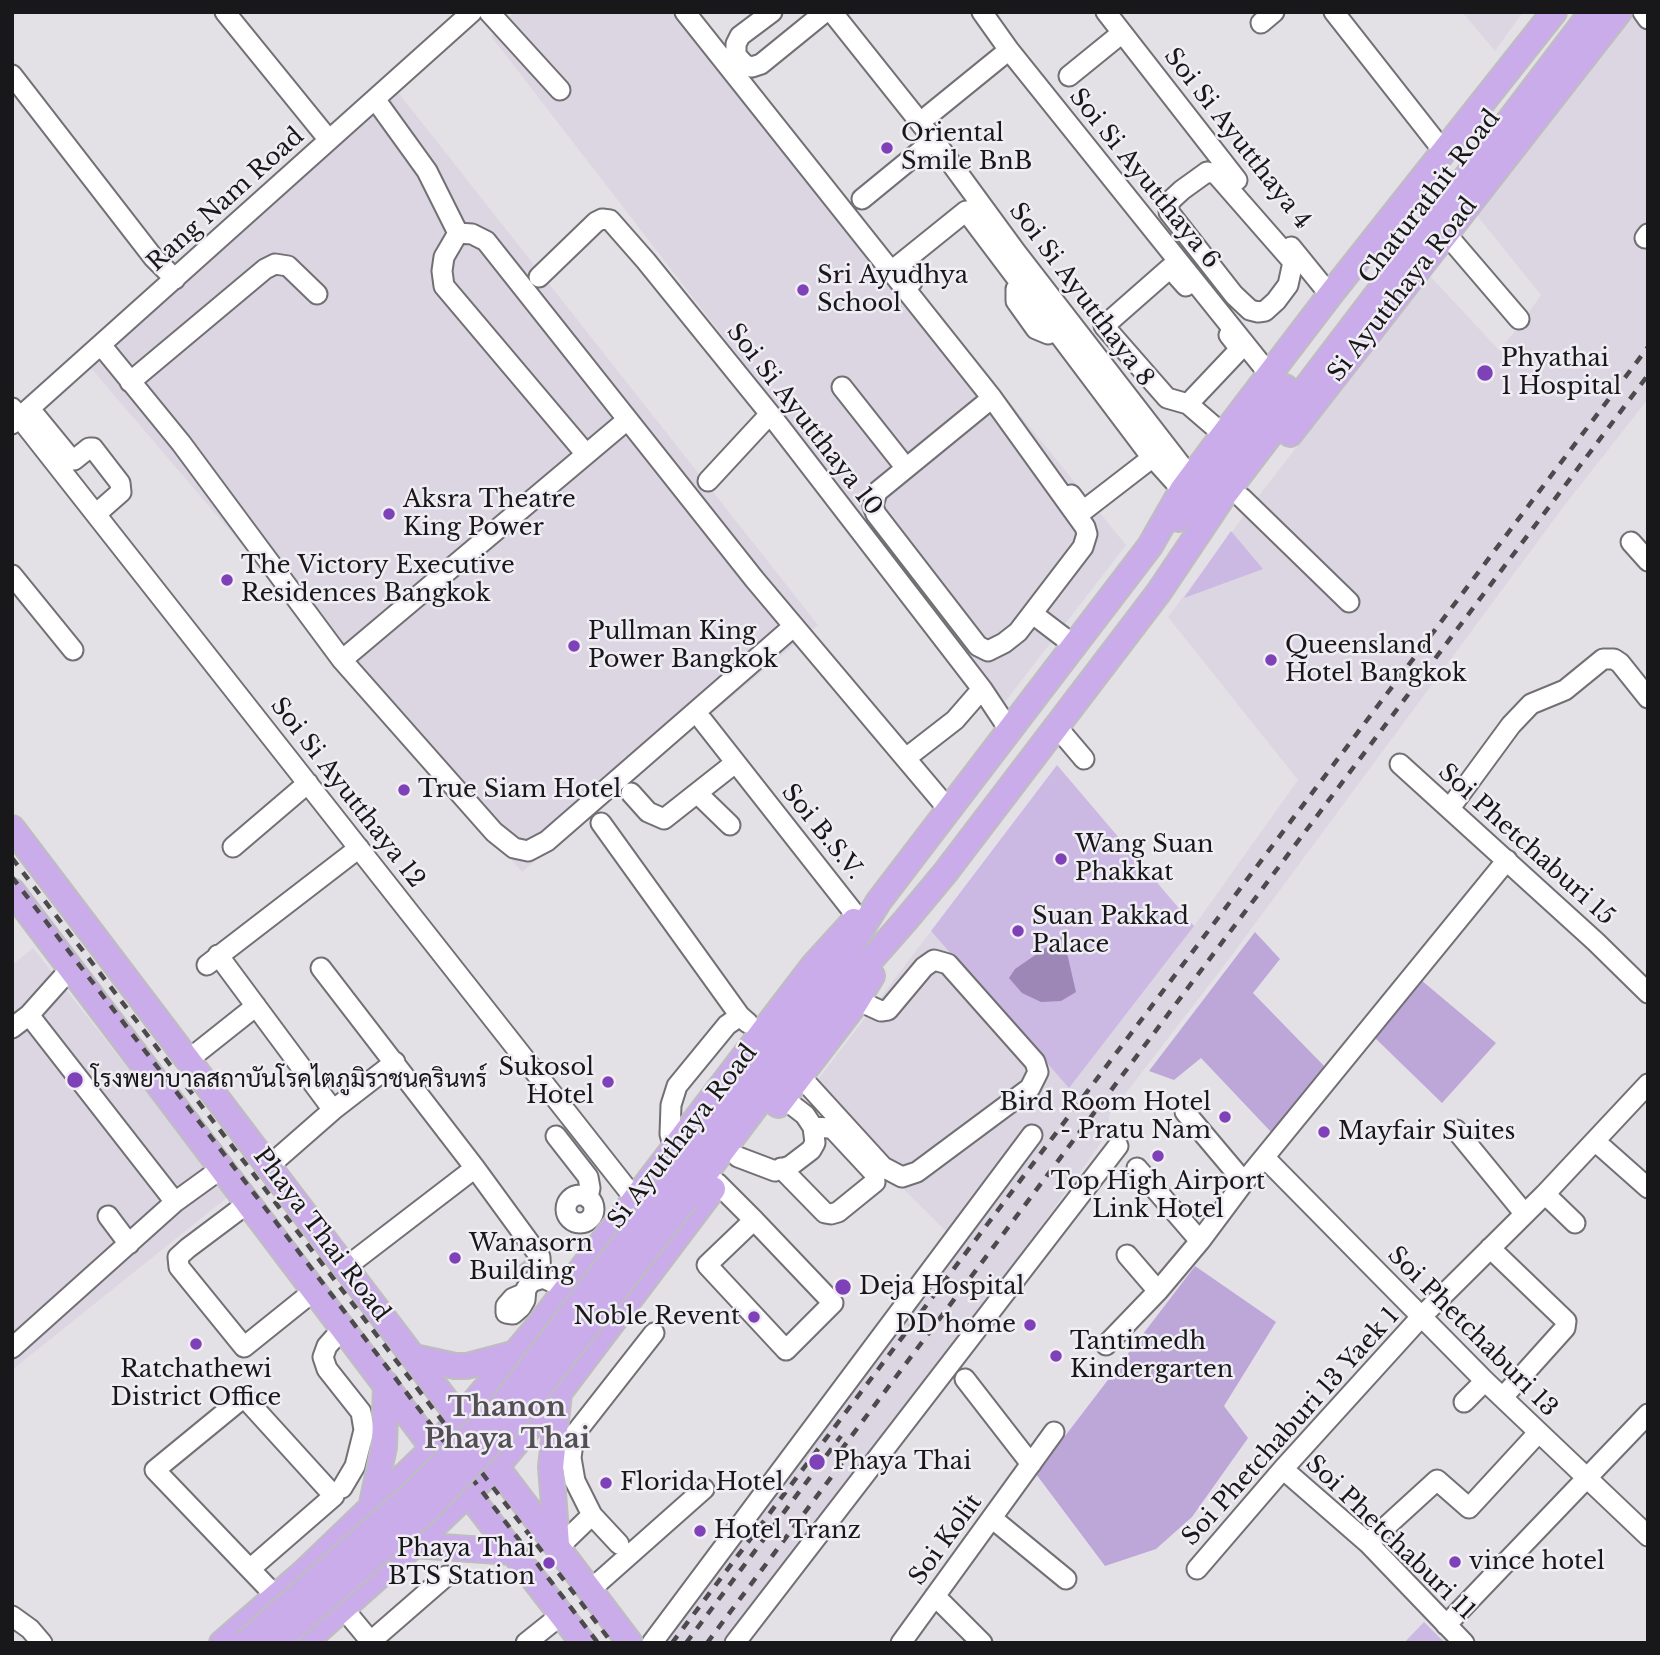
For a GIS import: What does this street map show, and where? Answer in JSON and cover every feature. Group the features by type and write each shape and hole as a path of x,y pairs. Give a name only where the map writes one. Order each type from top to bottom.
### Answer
{"main road":[{"name":"Si Ayutthaya Road","path":"245,1643 410,1496 504,1403 838,998 905,922 1181,562 1222,498 1286,383 1330,295 1554,12"},
{"name":"Chaturathit Road","path":"1286,383 1573,12"},
{"name":"Chaturathit Road","path":"1286,383 1592,12"},
{"name":"Si Ayutthaya Road","path":"1181,562 1219,527 1619,12"},
{"name":"Si Ayutthaya Road","path":"275,1643 425,1512 519,1414 844,957 879,901 1150,546 1187,484 1224,435 1286,383"},
{"name":"Si Ayutthaya Road","path":"1150,546 1190,507 1286,383"},
{"name":"Phaya Thai Road","path":"12,828 498,1465 630,1643"},
{"name":"Phaya Thai Road","path":"12,891 583,1643"},
{"name":"Si Ayutthaya Road","path":"222,1643 304,1572 433,1448 461,1417 538,1326 813,966 858,918 879,901"},
{"name":"Si Ayutthaya Road","path":"303,1643 414,1545 498,1465 559,1393 857,1000 905,922"},
{"path":"538,1326 533,1354 537,1367 549,1371 581,1362"},
{"path":"414,1357 467,1366 516,1353"},
{"path":"371,1508 384,1447 386,1384"},
{"path":"558,1545 551,1467 559,1393"},
{"path":"414,1545 512,1552"},
{"path":"304,1572 322,1573 334,1578 338,1589 337,1614"}],"street":[{"path":"225,12 329,140"},
{"path":"489,12 559,90"},
{"path":"685,12 992,398 1079,517 1087,534 1083,547 1018,632 988,651 978,646 876,514 873,506 877,492 992,398"},
{"path":"772,12 740,36 736,44 736,55 745,65 752,67 761,64 825,12"},
{"name":"Soi Si Ayutthaya 8","path":"832,12 934,140 1187,484"},
{"name":"Soi Si Ayutthaya 6","path":"982,12 1009,50 1199,287 1286,383"},
{"name":"Soi Si Ayutthaya 4","path":"1106,12 1330,295"},
{"path":"1334,12 1444,152"},
{"path":"1643,12 1648,19"},
{"name":"Rang Nam Road","path":"19,415 101,345 467,14"},
{"path":"1069,76 1122,33"},
{"path":"929,115 1009,50"},
{"path":"12,75 153,257 174,279"},
{"path":"375,99 427,172 458,233"},
{"path":"862,200 934,140"},
{"path":"1207,172 1216,174 1293,262 1288,285 1265,311 1258,312 1250,310 1212,269 1169,212 1168,206 1182,190 1207,172"},
{"path":"1153,457 1083,511 899,265 966,211 1153,457 1187,484"},
{"name":"Soi Si Ayutthaya 10","path":"539,277 596,222 602,219 610,220 770,414 982,689 1010,731"},
{"path":"458,233 472,234 486,241 794,626 949,810"},
{"path":"458,233 444,257 444,286 586,454"},
{"path":"1447,235 1519,319"},
{"path":"130,382 265,269 275,264 288,266 317,294"},
{"path":"1188,404 1240,349 1170,268 1104,326 1167,398 1188,404 1224,435"},
{"path":"1199,287 1212,269"},
{"path":"101,345 181,443 342,660 494,832 514,848 527,851 547,841 794,626"},
{"path":"842,387 906,468"},
{"path":"708,481 770,414"},
{"path":"19,415 71,459 74,460 89,448 93,448 120,482 121,492 96,514"},
{"name":"Soi Si Ayutthaya 12","path":"19,415 635,1199"},
{"path":"342,660 627,420"},
{"path":"1241,498 1349,602"},
{"path":"1631,542 1648,561"},
{"path":"12,575 73,650"},
{"path":"1032,614 1075,646"},
{"path":"1450,808 1511,725 1531,704 1565,690 1603,659 1614,659 1620,663 1648,698"},
{"path":"906,758 955,720 982,689"},
{"name":"Soi B.S.V.","path":"703,721 858,918"},
{"path":"1056,726 1084,759"},
{"name":"Soi Phetchaburi 15","path":"1400,764 1648,993"},
{"path":"631,793 648,812 664,819 697,793 741,770"},
{"path":"233,847 308,783"},
{"path":"697,793 730,825"},
{"path":"601,822 740,1016 761,1034"},
{"path":"333,1110 256,1006 213,960 359,848"},
{"path":"1106,1345 1158,1291 1200,1241 1244,1182 1507,860"},
{"path":"800,1076 883,1167 902,1177 917,1172 1030,1088 1038,1072 1035,1062 948,964 934,960 923,967 888,1010 881,1011 857,1000"},
{"path":"12,1028 29,1015 71,968"},
{"path":"321,968 395,1062 540,1257 541,1278"},
{"path":"188,1060 256,1006"},
{"path":"29,1015 175,1202"},
{"path":"674,1149 670,1134 671,1105 677,1086 727,1025 740,1016"},
{"path":"269,1166 333,1110 395,1062"},
{"name":"Soi Phetchaburi 13 Yaek 1","path":"1197,1569 1283,1469 1422,1317 1545,1194 1648,1084"},
{"path":"738,1157 775,1171 796,1162 811,1150 815,1143 813,1127 804,1115 783,1098"},
{"path":"1185,1112 1244,1182"},
{"path":"781,1168 825,1213 831,1214 838,1212 874,1182 874,1173 834,1130 813,1127"},
{"path":"1456,1130 1524,1213"},
{"path":"652,1643 1032,1135"},
{"path":"556,1136 589,1177 588,1198 594,1208 592,1217 584,1223 571,1220 594,1252"},
{"path":"1595,1141 1648,1188"},
{"path":"735,1643 1118,1146"},
{"name":"Soi Phetchaburi 13","path":"1265,1158 1485,1381 1648,1536"},
{"path":"12,1348 175,1202 222,1168"},
{"path":"346,1267 475,1168"},
{"path":"1137,1168 1200,1241"},
{"path":"718,1184 754,1220 833,1303 786,1350 707,1265 754,1220"},
{"path":"1545,1194 1575,1223"},
{"path":"248,1203 178,1257 179,1267 244,1347 315,1290"},
{"path":"108,1216 129,1244"},
{"path":"1490,1248 1566,1321 1565,1328 1503,1397"},
{"path":"1127,1255 1158,1291"},
{"path":"526,1293 531,1282 541,1278 554,1283 563,1292"},
{"path":"342,1488 355,1466 364,1430 361,1412 327,1369 323,1357 327,1346 343,1328"},
{"path":"619,1545 592,1515 575,1481 570,1458 574,1435 654,1334"},
{"path":"965,1380 1031,1464"},
{"path":"1464,1402 1485,1381"},
{"path":"250,1569 334,1496 244,1397 155,1470 250,1569 276,1596"},
{"path":"1446,1625 1648,1414"},
{"name":"Soi Kolit","path":"901,1643 1054,1432"},
{"path":"1368,1544 1437,1480 1469,1508 1538,1433"},
{"name":"Soi Phetchaburi 11","path":"1283,1469 1368,1544 1464,1643"},
{"path":"590,1590 704,1489"},
{"path":"558,1545 592,1515"},
{"path":"992,1518 1066,1579"},
{"path":"337,1614 372,1643 446,1576"},
{"path":"936,1596 982,1643"},
{"path":"526,1643 561,1615"},
{"path":"12,1616 30,1629 42,1643"}],"shaded area":[{"name":"Sri Ayudhya School","path":"514,12 691,12 1126,545 1005,702 491,36"},
{"path":"1462,12 1523,12 1495,51"},
{"path":"1631,12 1648,12 1648,399 1564,506 1226,963 1109,1115 1108,1133 975,1318 726,1643 656,1643 955,1240 807,1094 931,931 1069,1087 1194,926 1298,780 1168,617 1430,276 1499,350 1517,329 1541,295 1475,213"},
{"path":"397,91 818,625 522,872 90,367"},
{"path":"1231,531 1263,569 1184,598"},
{"name":"Wang Suan Phakkat","path":"1057,765 1194,926 1069,1088 931,931"},
{"path":"1255,932 1280,959 1253,993 1325,1067 1272,1133 1201,1058 1174,1080 1149,1071"},
{"path":"1063,936 1076,992 1061,1001 1041,1002 1022,993 1009,978 1015,969"},
{"name":"โรงพยาบาลสถาบันโรคไตภูมิราชนครินทร์","path":"33,948 229,1196 12,1370 12,965"},
{"path":"1421,980 1496,1043 1442,1103 1373,1036"},
{"path":"1195,1266 1276,1322 1224,1406 1248,1438 1192,1517 1156,1549 1105,1566 1036,1474"},
{"path":"1424,1622 1445,1643 1404,1643"}],"tunnel":[{"path":"525,1260 541,1278"}],"railway":[{"path":"672,1643 1648,347"},
{"path":"841,1450 1648,375"},
{"path":"12,858 612,1643"},
{"path":"12,877 598,1643"},
{"path":"686,1643 841,1436"},
{"path":"707,1643 856,1444"}],"place":[{"name":"Oriental Smile BnB","path":"887,148"},
{"name":"Sri Ayudhya School","path":"803,290"},
{"name":"Phyathai 1 Hospital","path":"1485,373"},
{"name":"Aksra Theatre King Power","path":"389,514"},
{"name":"The Victory Executive Residences Bangkok","path":"227,580"},
{"name":"Pullman King Power Bangkok","path":"574,646"},
{"name":"Queensland Hotel Bangkok","path":"1271,660"},
{"name":"True Siam Hotel","path":"404,790"},
{"name":"Wang Suan Phakkat","path":"1061,859"},
{"name":"Suan Pakkad Palace","path":"1018,931"},
{"name":"โรงพยาบาลสถาบันโรคไตภูมิราชนครินทร์","path":"75,1080"},
{"name":"Sukosol Hotel","path":"608,1082"},
{"name":"Bird Room Hotel - Pratu Nam","path":"1225,1117"},
{"name":"Mayfair Suites","path":"1324,1132"},
{"name":"Top High Airport Link Hotel","path":"1158,1156"},
{"name":"Wanasorn Building","path":"455,1258"},
{"name":"Deja Hospital","path":"843,1287"},
{"name":"Noble Revent","path":"754,1317"},
{"name":"DD home","path":"1030,1325"},
{"name":"Ratchathewi District Office","path":"196,1344"},
{"name":"Tantimedh Kindergarten","path":"1056,1356"},
{"name":"Phaya Thai","path":"817,1462"},
{"name":"Florida Hotel","path":"606,1483"},
{"name":"Hotel Tranz","path":"700,1531"},
{"name":"vince hotel","path":"1455,1562"},
{"name":"Phaya Thai BTS Station","path":"549,1563"}],"district":[{"name":"Thanon Phaya Thai","path":"507,1424"}]}
